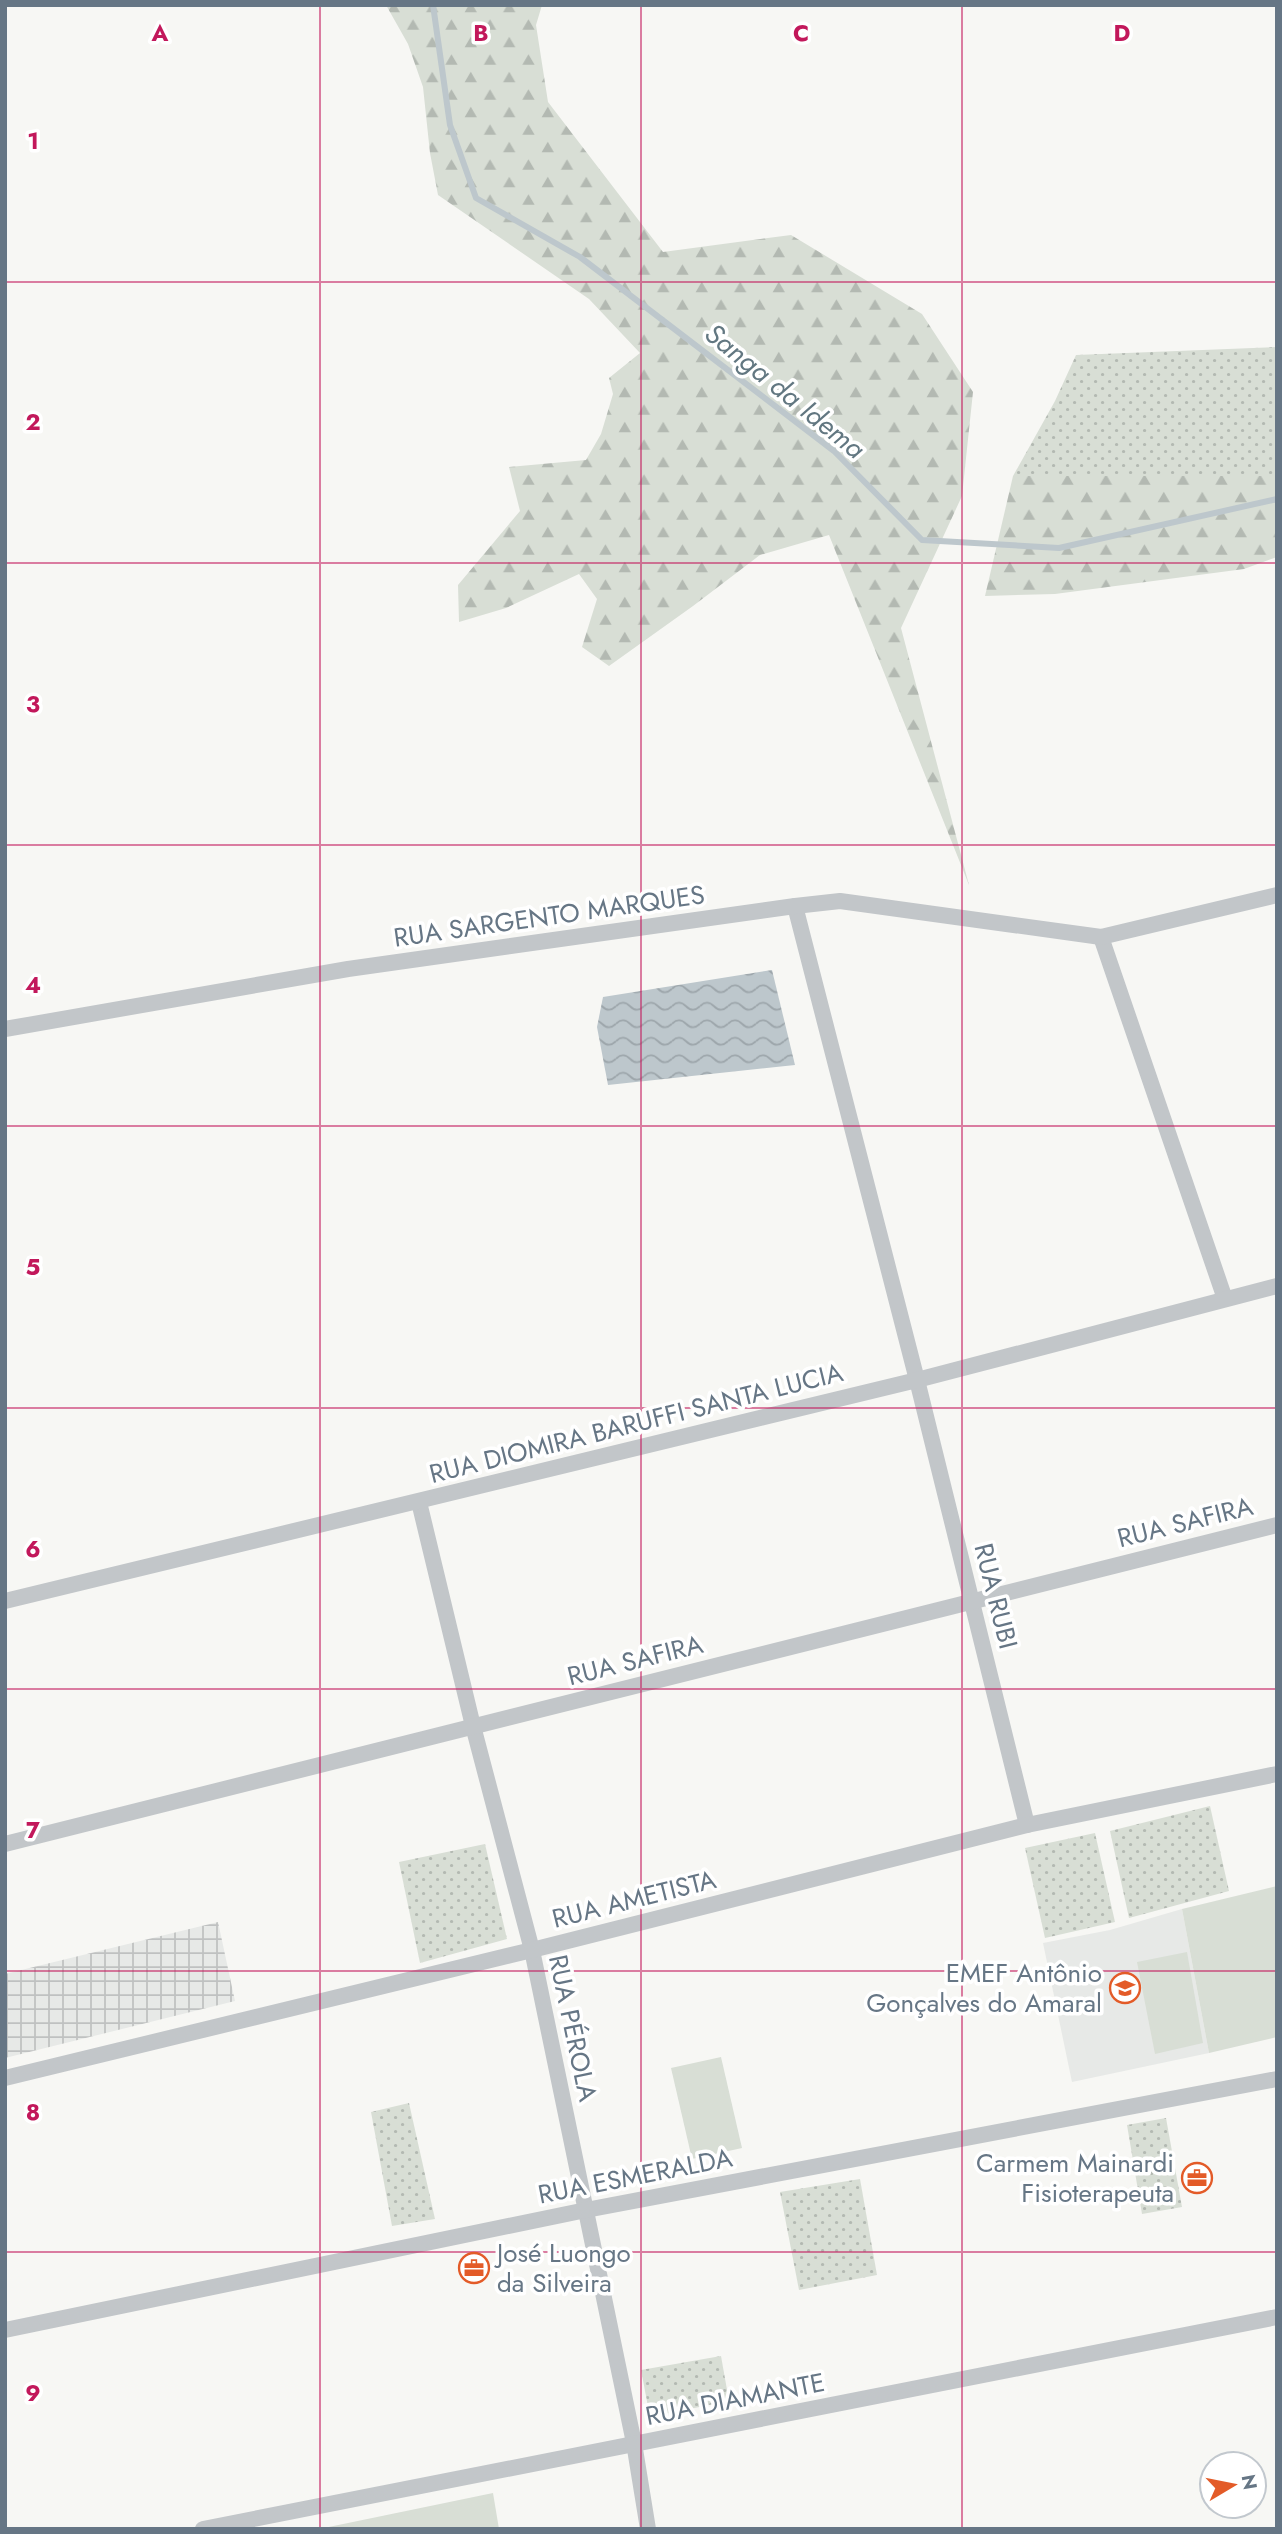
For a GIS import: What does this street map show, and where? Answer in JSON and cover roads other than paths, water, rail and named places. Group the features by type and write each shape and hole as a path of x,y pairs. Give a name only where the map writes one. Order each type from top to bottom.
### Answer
{"street":[{"path":"1225,1299 1101,937 1277,895"},
{"name":"RUA SARGENTO MARQUES","path":"5,1029 348,969 840,901 1101,937"},
{"name":"RUA RUBI","path":"795,906 973,1601 1027,1825"},
{"name":"RUA DIOMIRA BARUFFI SANTA LUCIA","path":"5,1601 917,1380 1277,1286"},
{"name":"RUA PÉROLA","path":"419,1502 473,1726 532,1950 634,2443 648,2529"},
{"name":"RUA SAFIRA","path":"5,1844 1277,1525"},
{"name":"RUA AMETISTA","path":"5,2078 532,1950 1027,1825 1277,1774"},
{"name":"RUA ESMERALDA","path":"5,2330 586,2210 1277,2079"},
{"name":"RUA DIAMANTE","path":"203,2529 1277,2317"}],"water":[{"path":"772,970 795,1065 608,1085 597,1027 603,997"}],"waterway":[{"name":"Sanga da Idema","path":"433,5 450,125 476,198 580,257 834,451 922,540 1059,548 1277,499"}],"place":[{"name":"EMEF Antônio Gonçalves do Amaral","path":"1125,1988"},
{"name":"Carmem Mainardi Fisioterapeuta","path":"1197,2178"},
{"name":"José Luongo da Silveira","path":"474,2268"}]}
